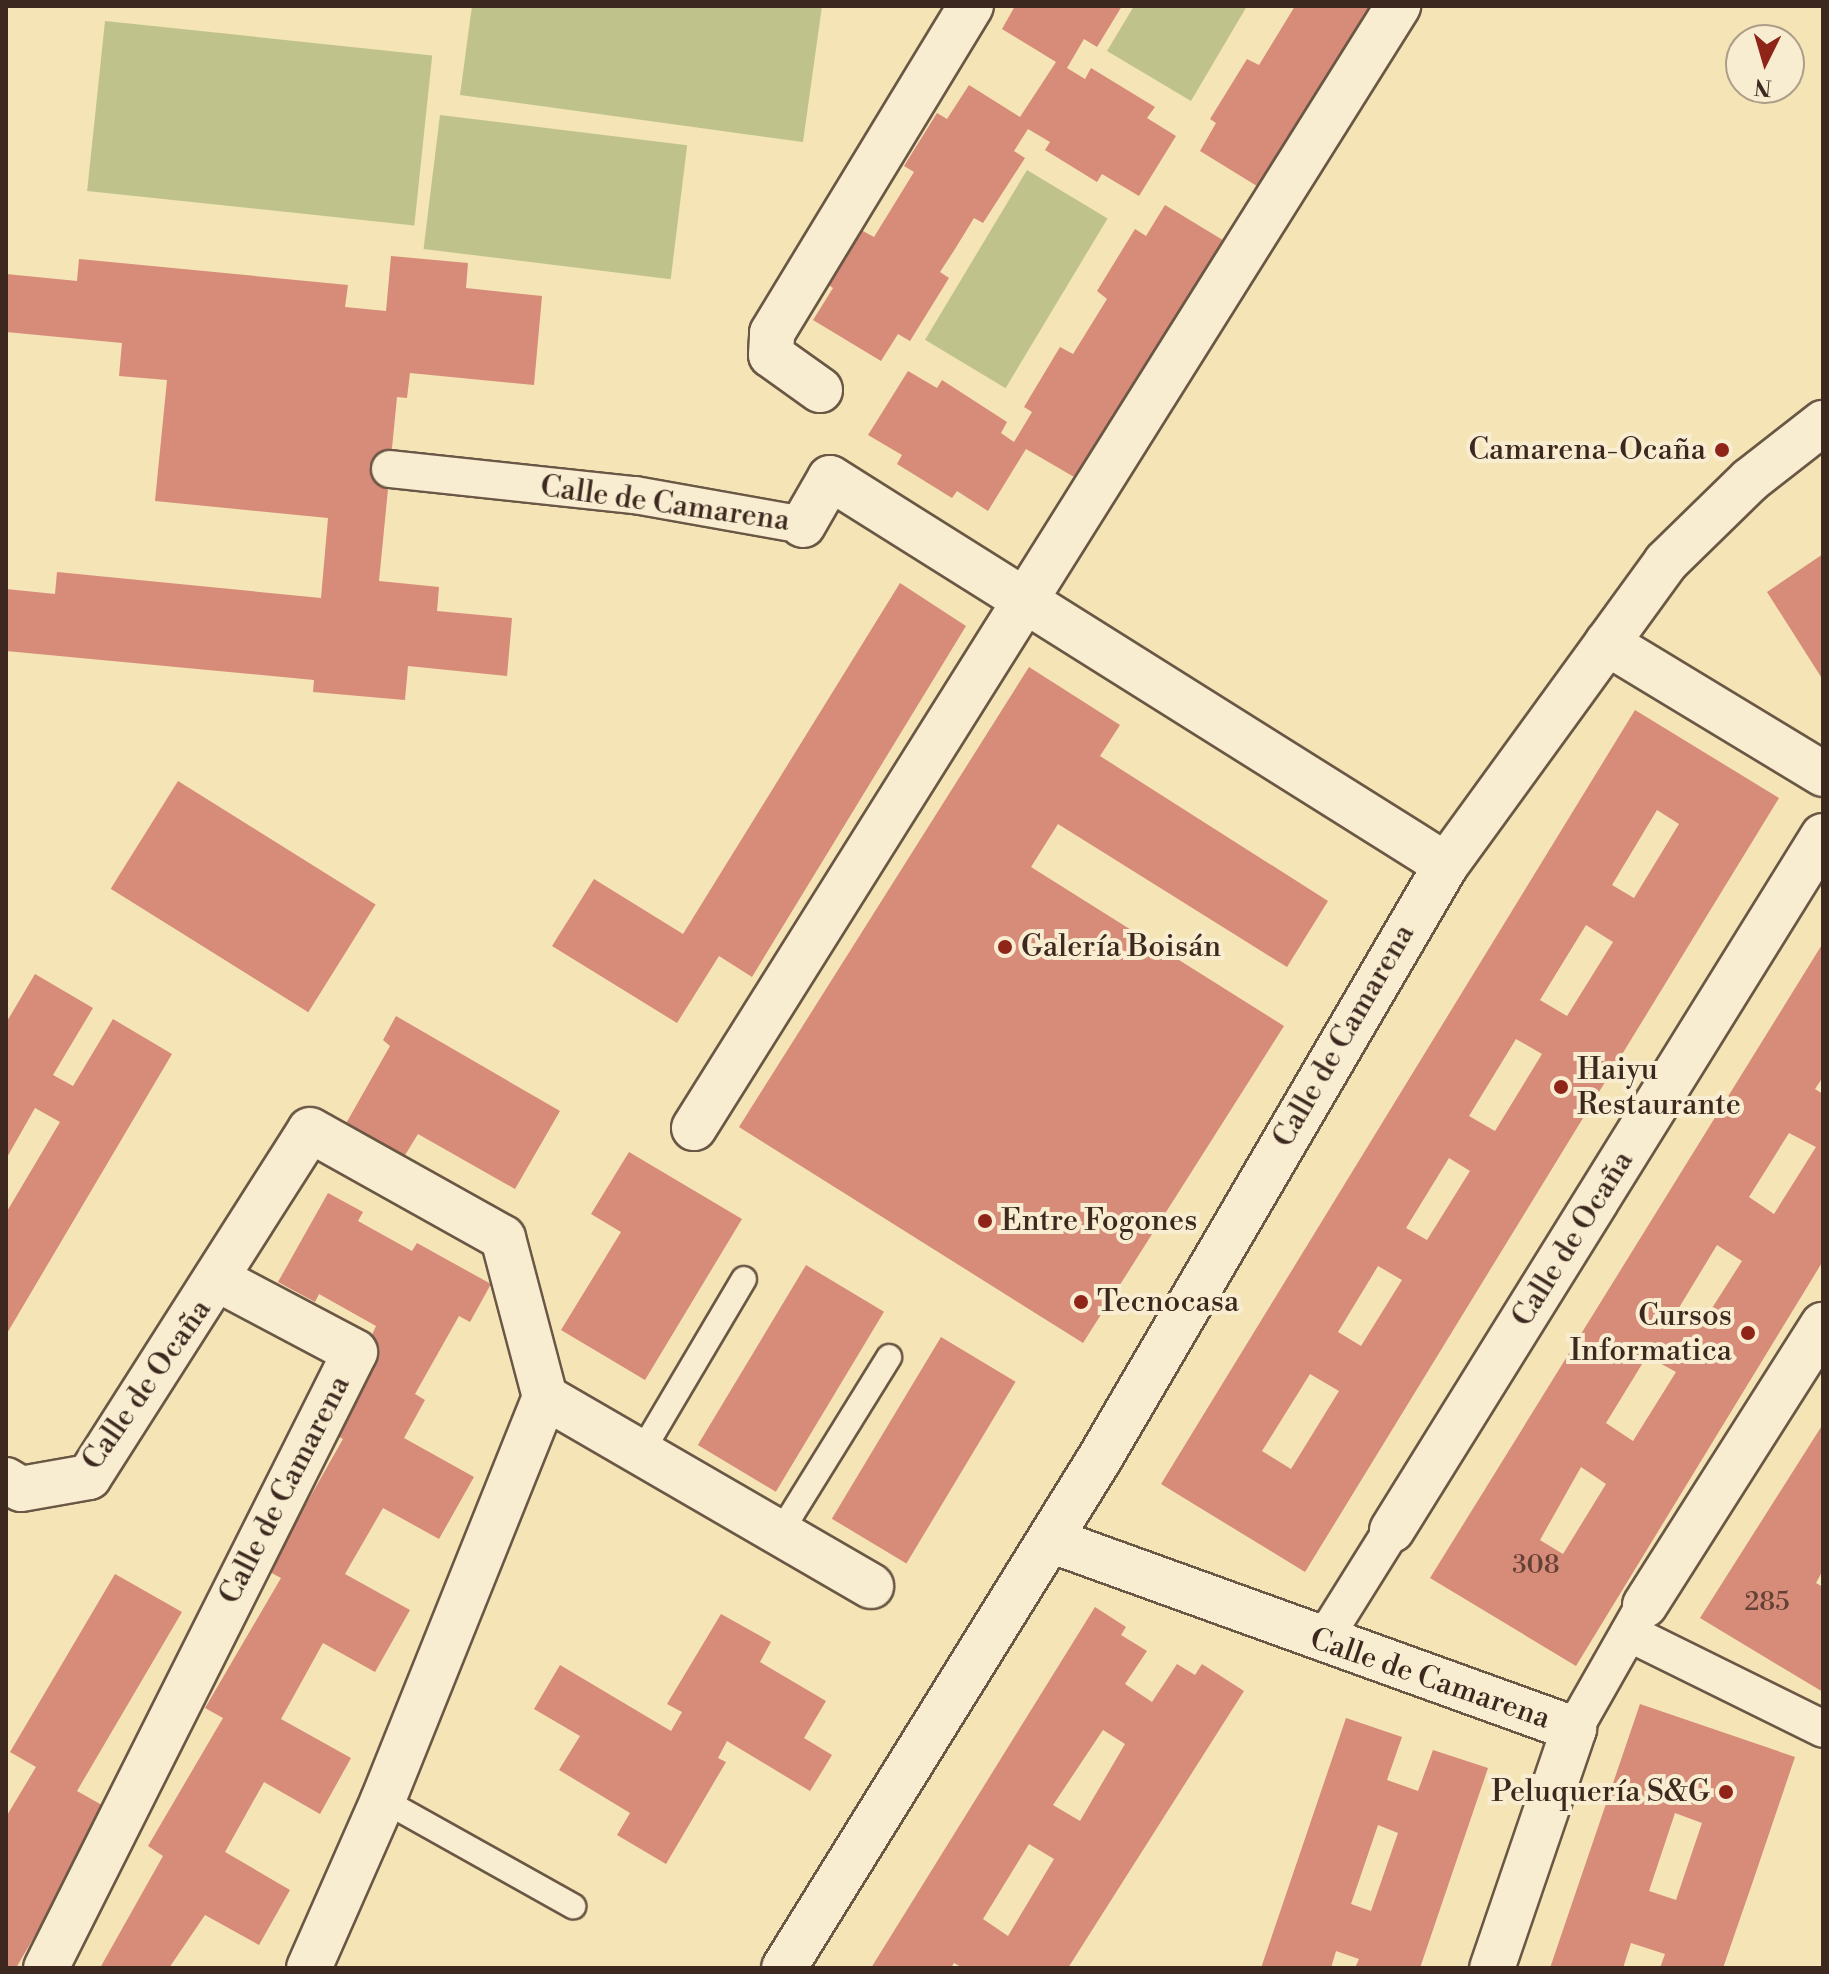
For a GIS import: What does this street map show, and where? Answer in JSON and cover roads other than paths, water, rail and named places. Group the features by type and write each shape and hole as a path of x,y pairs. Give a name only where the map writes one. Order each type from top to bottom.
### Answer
{"street":[{"path":"820,390 771,355 772,333 971,6"},
{"path":"694,1128 1398,6"},
{"name":"Calle de Camarena","path":"784,1968 1050,1540 1446,865 1666,562 1750,480 1823,423"},
{"name":"Calle de Camarena","path":"390,469 635,495 803,525 830,478 1446,865"},
{"path":"1607,643 1823,774"},
{"name":"Calle de Ocaña","path":"1322,1642 1823,836"},
{"path":"219,1280 310,1130 503,1238 545,1397 383,1800 309,1968"},
{"name":"Calle de Camarena","path":"46,1968 355,1352 219,1280"},
{"name":"Calle de Ocaña","path":"11,1495 89,1477 219,1280"},
{"path":"1574,1729 1637,1619 1823,1325"},
{"path":"545,1397 871,1586"},
{"name":"Calle de Camarena","path":"1050,1540 1322,1642 1574,1729 1492,1968"},
{"path":"1637,1619 1823,1729"}],"lane":[{"path":"641,1453 744,1279"},
{"path":"780,1533 889,1357"},
{"path":"383,1800 573,1906"}],"place":[{"name":"Camarena-Ocaña","path":"1722,450"},
{"name":"Galería Boisán","path":"1005,947"},
{"name":"Haiyu Restaurante","path":"1561,1087"},
{"name":"Entre Fogones","path":"985,1221"},
{"name":"Tecnocasa","path":"1081,1302"},
{"name":"Cursos Informatica","path":"1748,1333"},
{"name":"Peluquería S&G","path":"1726,1792"}]}
